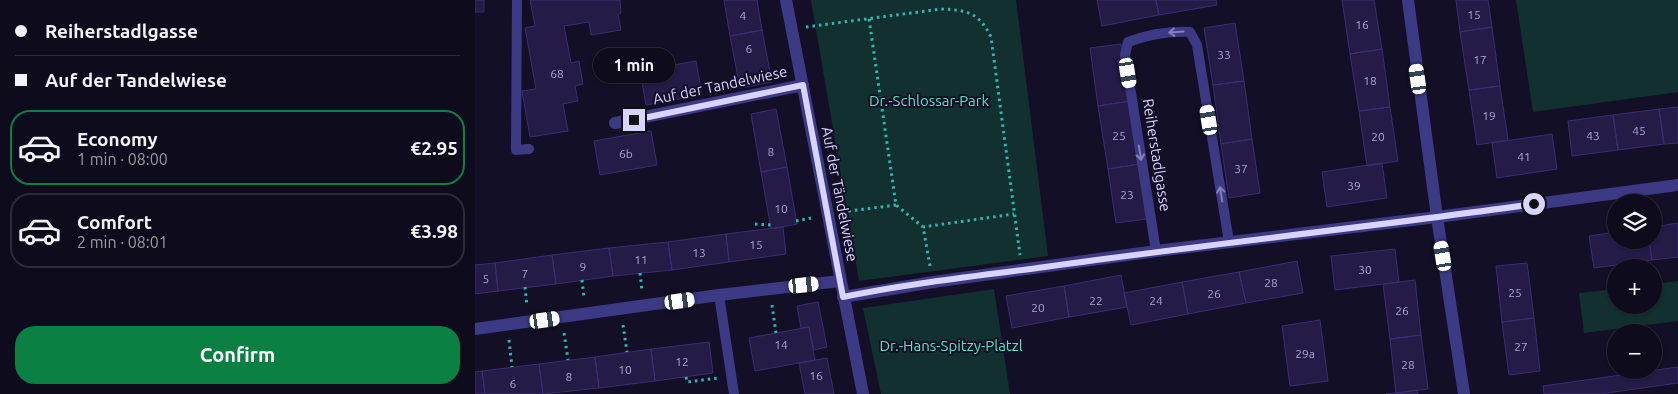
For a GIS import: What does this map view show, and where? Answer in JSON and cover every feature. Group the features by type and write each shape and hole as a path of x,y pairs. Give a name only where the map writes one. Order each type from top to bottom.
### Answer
{"street":[{"name":"Auf der Tändelwiese","path":"786,0 863,394"},
{"path":"1408,0 1437,217 1464,394"},
{"name":"Auf der Tandelwiese","path":"615,123 803,85"},
{"path":"843,297 933,282 1156,251 1437,217 1678,185"},
{"path":"475,329 719,295 840,281"}],"lane":[{"path":"517,0 516,150 529,149"},
{"name":"Reiherstadlgasse","path":"1156,251 1125,55 1128,42 1177,31 1190,32 1197,45 1229,242"},
{"path":"719,295 734,394"}],"path":[{"path":"804,28 941,9 958,10 973,14 985,24 991,37 1021,263"},
{"path":"869,19 896,204 923,227 931,274"},
{"path":"840,212 896,204"},
{"path":"923,227 1014,214"},
{"path":"796,221 811,218"},
{"path":"755,224 771,224"},
{"path":"641,273 642,294"},
{"path":"582,280 585,301"},
{"path":"525,287 527,309"},
{"path":"771,299 776,333"},
{"path":"622,319 627,352"},
{"path":"564,327 568,360"},
{"path":"508,335 512,367"},
{"path":"687,376 687,382 731,376"}],"green space":[{"name":"Dr.-Schlossar-Park","path":"811,0 1016,0 1048,256 859,281"},
{"path":"1516,0 1678,0 1678,92 1533,112"},
{"path":"1678,281 1678,321 1654,324 1607,324 1607,330 1584,333 1579,293 1607,290 1607,314 1662,314 1662,283"},
{"name":"Dr.-Hans-Spitzy-Platzl","path":"994,289 1010,394 881,394 863,308"}],"building":[{"path":"475,0 484,0 484,12 475,12"},
{"path":"530,0 620,0 621,13 618,14 621,30 591,35 589,22 564,26 571,63 579,61 583,84 575,86 578,101 563,104 568,131 530,137 522,91 536,89 525,28 535,26"},
{"path":"724,0 757,0 762,30 730,36"},
{"path":"1097,0 1156,0 1159,15 1102,26"},
{"path":"1156,0 1216,0 1217,5 1159,15"},
{"path":"1342,0 1374,0 1382,49 1350,54"},
{"path":"1456,0 1488,0 1492,27 1460,32"},
{"path":"1235,23 1244,81 1213,85 1204,28"},
{"path":"1492,27 1500,86 1469,90 1460,32"},
{"path":"762,30 772,82 740,88 730,36"},
{"path":"1121,44 1130,101 1098,106 1090,48"},
{"path":"1382,49 1390,107 1359,111 1350,54"},
{"path":"696,61 702,95 646,105 640,71"},
{"path":"1244,81 1252,139 1221,144 1213,85"},
{"path":"1500,86 1508,140 1477,145 1469,90"},
{"path":"1130,101 1139,164 1108,169 1098,106"},
{"path":"1390,107 1398,161 1367,166 1359,111"},
{"path":"1678,107 1678,143 1664,144 1659,109"},
{"path":"776,109 787,167 761,172 751,114"},
{"path":"1659,109 1664,144 1618,150 1613,115"},
{"path":"1613,115 1618,150 1572,156 1568,121"},
{"path":"651,131 657,165 600,175 594,141"},
{"path":"1552,134 1557,169 1497,178 1492,143"},
{"path":"1252,139 1260,193 1229,198 1221,144"},
{"path":"1382,163 1387,198 1327,207 1322,172"},
{"path":"1139,164 1147,219 1116,223 1108,169"},
{"path":"787,167 797,224 771,229 761,172"},
{"path":"1678,223 1678,257 1652,259 1650,249 1662,249 1662,226"},
{"path":"783,227 786,254 729,262 726,234"},
{"path":"1607,233 1607,249 1650,249 1652,259 1607,259 1607,266 1594,268 1589,236"},
{"path":"726,234 729,262 672,270 668,242"},
{"path":"668,242 672,270 613,276 609,248"},
{"path":"609,248 613,276 556,284 552,255"},
{"path":"1395,249 1399,282 1335,290 1331,256"},
{"path":"552,255 556,284 498,291 495,263"},
{"path":"1297,261 1303,293 1246,303 1239,272"},
{"path":"495,263 498,291 475,294 475,265"},
{"path":"1527,263 1534,318 1502,322 1496,266"},
{"path":"1239,272 1246,303 1188,314 1182,282"},
{"path":"1121,275 1127,307 1069,317 1064,286"},
{"path":"1415,280 1421,335 1390,339 1383,284"},
{"path":"1182,282 1188,314 1131,325 1124,293"},
{"path":"1064,286 1069,317 1012,328 1006,296"},
{"path":"818,302 827,347 814,350 809,327 801,328 797,306"},
{"path":"1534,318 1540,371 1509,375 1502,322"},
{"path":"1320,320 1328,381 1290,386 1282,326"},
{"path":"809,327 815,360 755,371 749,338"},
{"path":"1421,335 1428,389 1396,393 1390,339"},
{"path":"709,342 713,373 655,381 651,349"},
{"path":"651,349 655,381 599,388 595,357"},
{"path":"595,357 599,388 543,394 539,364"},
{"path":"827,358 834,394 805,394 799,363"},
{"path":"539,364 543,394 485,394 482,371"},
{"path":"1678,367 1678,383 1600,394 1544,394 1543,386 1607,377 1607,379 1662,379 1662,369"},
{"path":"482,371 485,394 475,394 475,372"},
{"path":"1417,390 1418,394 1386,394 1396,393"}],"route":[{"path":"634,120 803,85 843,297 933,282 1156,251 1534,204"}]}
